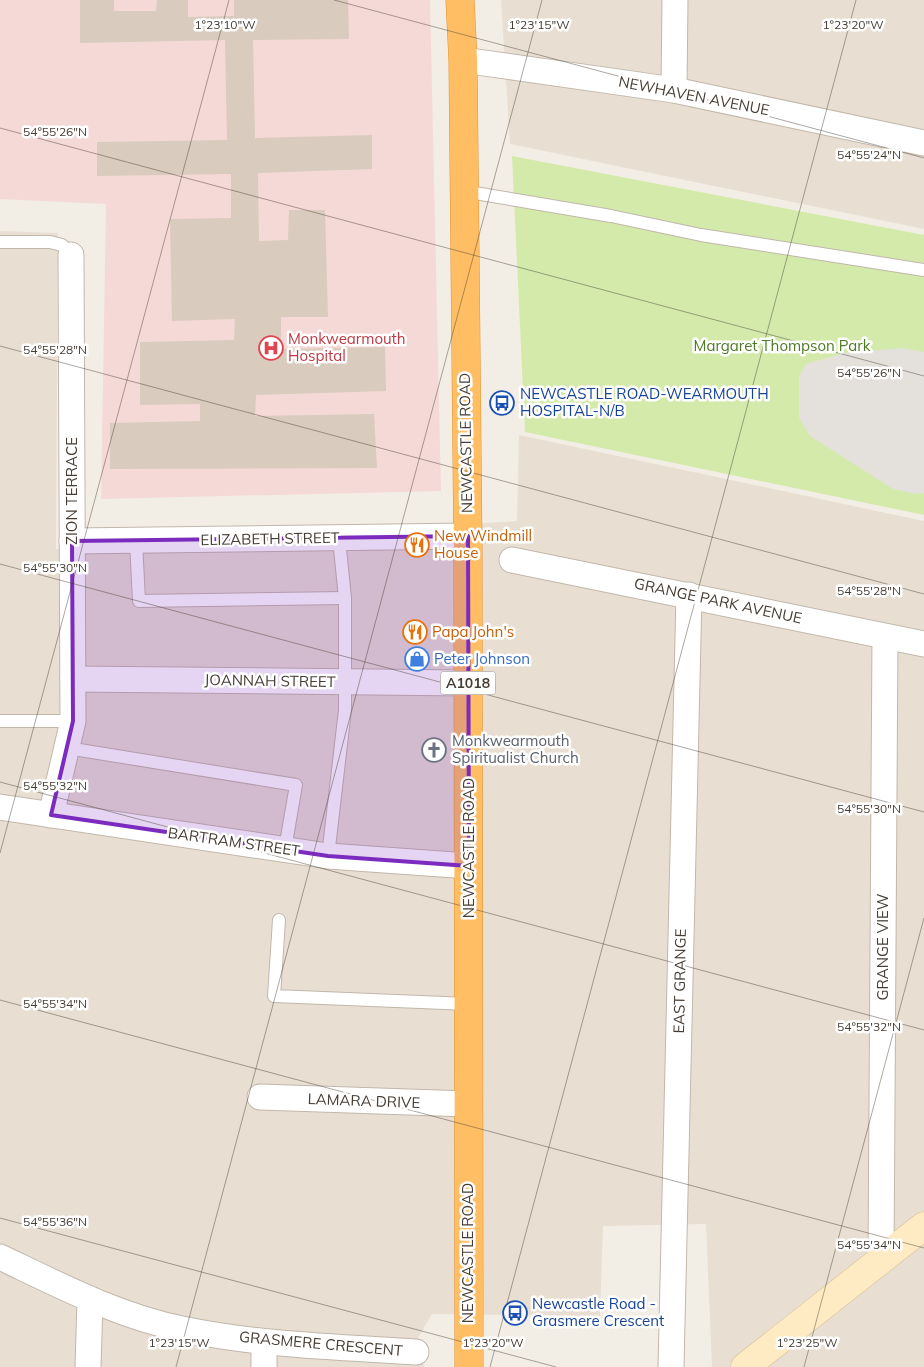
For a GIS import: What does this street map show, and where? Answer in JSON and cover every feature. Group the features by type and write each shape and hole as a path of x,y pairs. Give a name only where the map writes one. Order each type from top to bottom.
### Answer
{"highway":[{"name":"NEWCASTLE ROAD","path":"460,0 463,60 462,191 468,536 469,1367"}],"main road":[{"path":"745,1367 924,1226"}],"street":[{"path":"674,90 675,0"},
{"name":"NEWHAVEN AVENUE","path":"463,60 674,90 924,143"},
{"name":"ZION TERRACE","path":"51,815 73,721 70,255"},
{"name":"ELIZABETH STREET","path":"72,541 468,536"},
{"name":"GRANGE PARK AVENUE","path":"512,560 924,644"},
{"name":"EAST GRANGE","path":"671,1367 689,595"},
{"name":"GRANGE VIEW","path":"882,1258 885,637"},
{"name":"JOANNAH STREET","path":"73,679 468,683"},
{"name":"BARTRAM STREET","path":"0,807 328,856 469,866"},
{"name":"LAMARA DRIVE","path":"260,1097 468,1104"},
{"name":"GRASMERE CRESCENT","path":"0,1256 90,1300 181,1329 264,1342 416,1352"},
{"path":"88,1367 90,1300"},
{"path":"264,1342 264,1367"}],"lane":[{"path":"462,191 611,216 701,236 924,270"},
{"path":"0,242 50,242 62,245 70,255"},
{"path":"328,856 345,710 345,598 339,538"},
{"path":"136,541 139,601 345,598"},
{"path":"0,721 73,721"},
{"path":"67,748 296,785 285,849"},
{"path":"279,920 274,996 469,1004"}],"highlighted area":[{"path":"468,536 469,866 328,856 51,815 73,721 72,541"}],"shaded area":[{"name":"Monkwearmouth Hospital","path":"0,0 430,0 441,491 101,499 106,204 0,199"},
{"path":"501,0 924,0 924,229 510,144"},
{"path":"0,231 58,233 56,549 517,521 519,435 924,521 924,1367 712,1367 706,1224 603,1226 600,1316 432,1314 418,1338 424,1367 0,1367"},
{"path":"902,348 924,352 924,493 916,494 893,489 810,436 799,418 799,376 806,364 844,353"}],"green space":[{"name":"Margaret Thompson Park","path":"512,156 924,235 924,515 525,432"}],"building":[{"path":"80,0 114,0 114,11 156,11 157,0 188,0 188,17 234,16 234,0 348,0 349,39 253,40 255,138 372,135 372,169 258,173 259,241 288,240 289,210 325,210 328,317 281,317 281,349 385,347 386,391 256,395 255,416 374,414 377,468 110,469 110,423 200,421 200,404 140,405 140,342 234,340 235,319 172,321 170,219 231,218 231,174 97,176 97,142 227,140 225,40 80,43"}],"place":[{"name":"Monkwearmouth Hospital","path":"271,348"},
{"name":"NEWCASTLE ROAD-WEARMOUTH HOSPITAL-N/B","path":"502,403"},
{"name":"New Windmill House","path":"417,545"},
{"name":"Papa John's","path":"415,632"},
{"name":"Peter Johnson","path":"417,659"},
{"name":"Monkwearmouth Spiritualist Church","path":"434,750"},
{"name":"Newcastle Road - Grasmere Crescent","path":"515,1313"}]}
